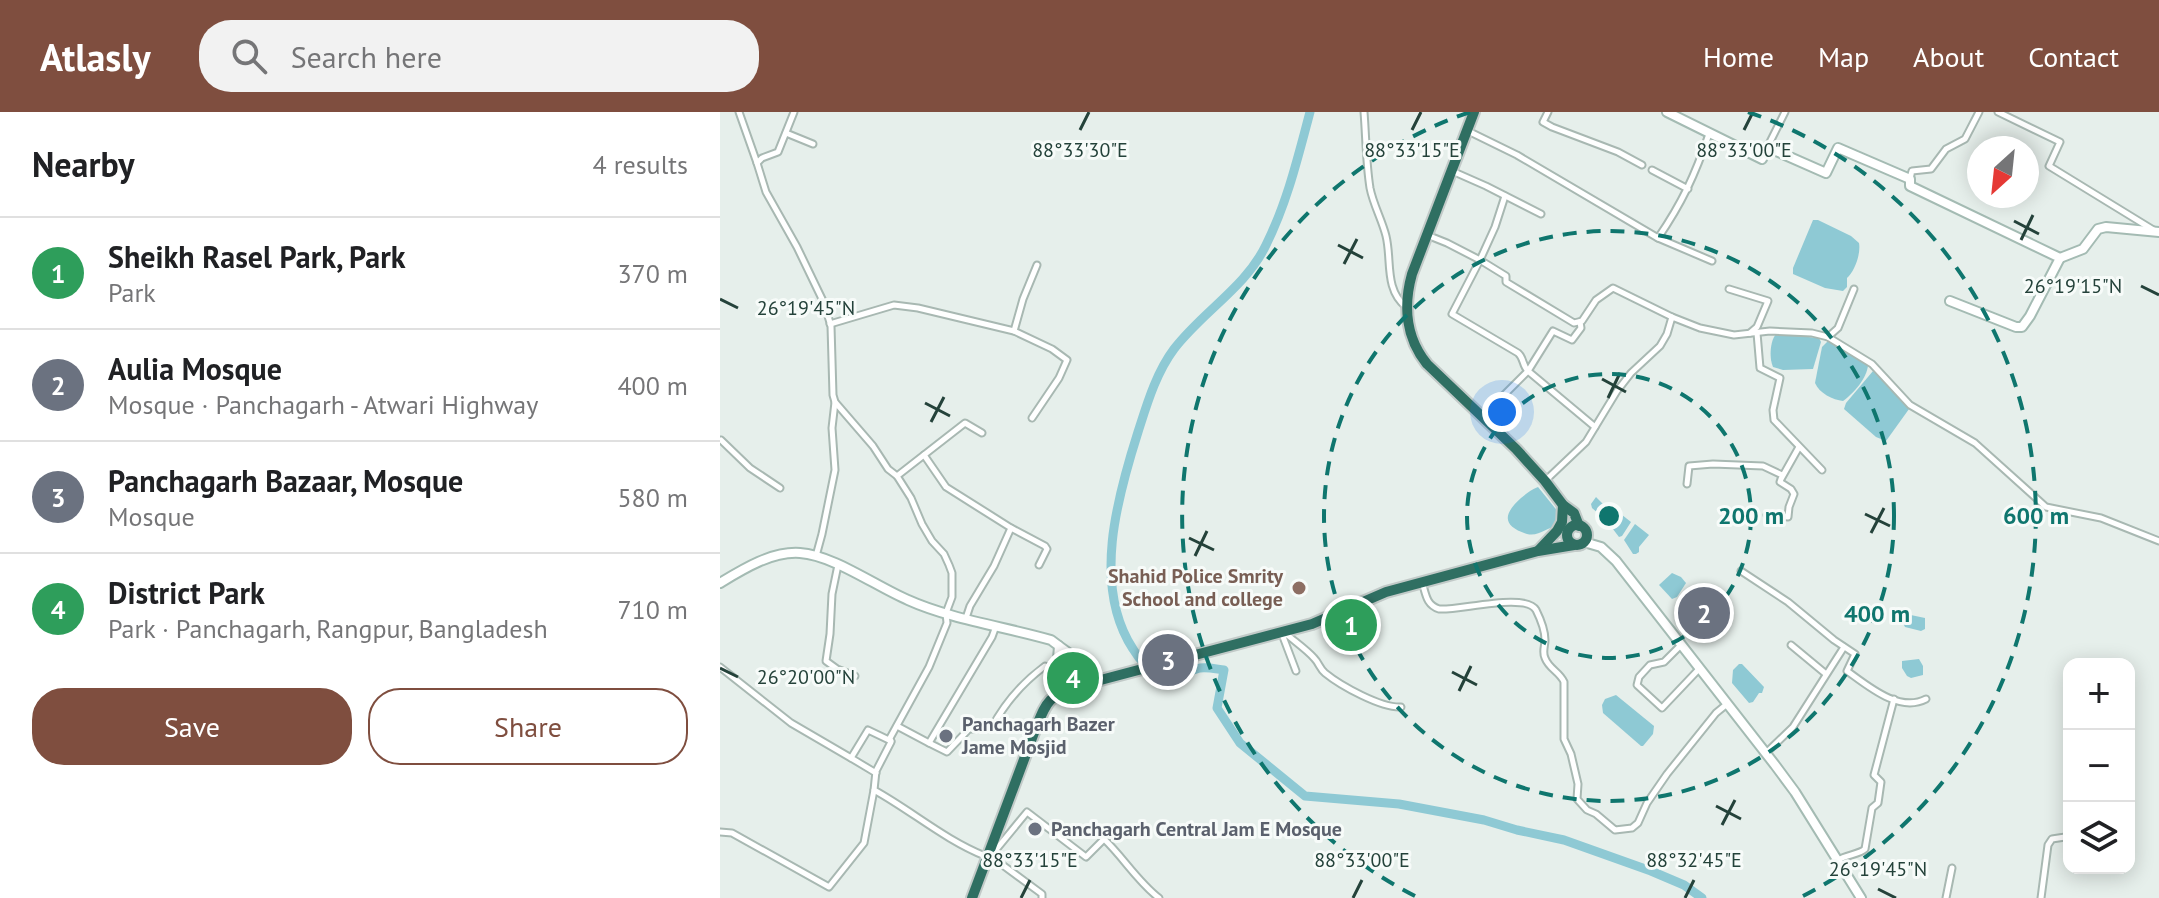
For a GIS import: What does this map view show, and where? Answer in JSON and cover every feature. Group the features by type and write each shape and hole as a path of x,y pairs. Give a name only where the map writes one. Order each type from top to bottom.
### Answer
{"highway":[{"path":"1474,112 1408,288 1406,307 1410,334 1422,358 1545,481 1562,509 1562,522 1557,531 1538,551"},
{"path":"1562,509 1572,511 1585,530 1582,541"},
{"path":"1560,546 1569,529 1578,522"},
{"path":"1567,536 1568,541 1582,541"},
{"path":"972,898 1045,706 1054,695 1326,619 1373,597 1422,582 1582,541"}],"street":[{"path":"739,112 766,192 810,273 830,324 835,470 815,557"},
{"path":"757,163 778,152 794,112"},
{"path":"1364,112 1371,190 1387,240 1392,285 1406,307"},
{"path":"1548,112 1543,122 1642,165"},
{"path":"1667,112 1762,159 1785,112"},
{"path":"1979,112 1965,139 1946,149 1931,169 1912,171 1910,186 2060,258"},
{"path":"1998,112 2060,142 2049,166 2158,232"},
{"path":"1467,131 1517,155 1658,238 1712,261"},
{"path":"786,133 813,144"},
{"path":"1658,238 1688,189 1709,134"},
{"path":"1767,147 1826,173 1838,148 1910,179"},
{"path":"1652,170 1688,189"},
{"path":"1451,171 1541,214"},
{"path":"1505,196 1495,227 1452,314 1518,353 1524,368 1595,427"},
{"path":"1950,301 2022,327 2060,258 2083,249 2098,229 2158,232"},
{"path":"1427,235 1480,260 1506,276 1506,282 1574,323 1580,322 1596,300 1613,288 1672,317 1711,331 1734,335 1793,331 1828,337 1872,364 1910,405 1975,443 2043,506 2101,518 2159,541"},
{"path":"1014,331 1037,265"},
{"path":"1729,289 1768,301 1757,327 1749,334"},
{"path":"1828,337 1838,328 1854,289"},
{"path":"830,324 894,305 1014,331 1052,349 1067,360 1059,378 1032,418"},
{"path":"1545,481 1582,446 1617,391 1660,346 1672,317"},
{"path":"1482,417 1528,371 1551,333 1556,331 1572,340 1581,328 1580,322"},
{"path":"1757,333 1760,368 1780,378 1773,410 1774,420 1822,470"},
{"path":"720,832 732,833 829,887 864,843 876,773 929,667 947,623 952,573 944,554 932,541 897,476 888,469 873,446 835,402"},
{"path":"897,476 965,423 982,433"},
{"path":"720,440 750,468 780,488"},
{"path":"1767,515 1788,517 1794,494 1780,482 1799,447"},
{"path":"924,455 946,487 1045,546 1047,549 1039,565"},
{"path":"1687,484 1689,466 1763,466 1782,475"},
{"path":"966,618 1011,528"},
{"path":"1582,541 1602,544 1682,644 1790,785 1861,898"},
{"path":"720,583 769,557 800,552 838,565 909,601 1051,640 1084,664 1099,681"},
{"path":"838,565 826,661 855,676"},
{"path":"1741,571 1788,602 1855,656 1847,671 1894,699 1911,704 1926,699"},
{"path":"1422,582 1428,602 1439,609 1516,601 1535,608 1545,636 1544,657 1564,682 1564,739 1578,784 1577,799 1615,830 1632,828 1638,823 1647,803 1667,774 1727,703"},
{"path":"929,743 992,637 996,625"},
{"path":"1283,632 1296,671"},
{"path":"1283,632 1315,659 1330,677 1374,700 1401,707"},
{"path":"1682,644 1664,662 1650,665 1639,677 1637,685 1662,708 1700,668"},
{"path":"1791,645 1826,674"},
{"path":"1059,646 1057,672 1062,692"},
{"path":"1766,753 1789,732 1844,647"},
{"path":"897,726 947,752 969,729 991,729 1006,702 1045,666 1057,672"},
{"path":"720,667 791,723 876,773"},
{"path":"1838,861 1865,849 1872,808 1879,800 1881,782 1874,775 1894,699"},
{"path":"851,758 868,730 891,741"},
{"path":"874,790 965,847 985,856 995,851 1027,812 1086,857 1104,839 1159,898"},
{"path":"2041,898 2048,845 2052,839 2063,837"},
{"path":"988,855 1042,894 1042,898"},
{"path":"1946,898 1952,868"}],"water":[{"path":"1813,220 1851,236 1859,243 1857,262 1843,291 1825,288 1793,274"},
{"path":"1776,334 1819,338 1821,342 1813,369 1783,370 1773,367 1771,350"},
{"path":"1828,341 1868,365 1859,385 1843,401 1827,395 1815,383 1822,347"},
{"path":"1873,371 1909,409 1886,441 1876,437 1844,409"},
{"path":"1538,487 1559,513 1558,526 1527,534 1510,524 1508,515 1521,498"},
{"path":"1596,497 1607,508 1617,511 1631,522 1622,536 1619,537 1592,508"},
{"path":"1635,524 1649,535 1639,547 1639,552 1633,554 1624,540"},
{"path":"1672,573 1686,583 1677,597 1672,599 1659,585"},
{"path":"1906,614 1925,618 1925,629 1905,627"},
{"path":"1919,659 1923,675 1907,676 1902,661"},
{"path":"1739,664 1764,687 1753,702 1749,703 1732,683 1733,670"},
{"path":"1616,695 1654,726 1653,734 1643,746 1603,713 1605,699"}],"waterway":[{"path":"1310,112 1286,196 1266,245 1247,274 1174,349 1162,368 1149,400 1130,458 1112,542 1114,598 1121,624 1133,649 1159,675 1175,676 1203,668 1224,670 1217,708 1240,743 1305,796 1399,804 1484,820 1564,840 1651,871 1684,885 1702,898"}],"place":[{"name":"Shahid Police Smrity School and college","path":"1299,588"},
{"name":"Aulia Mosque","path":"1704,613"},
{"name":"Sheikh Rasel Park, Park","path":"1351,625"},
{"name":"Panchagarh Bazaar, Mosque","path":"1168,660"},
{"name":"District Park","path":"1073,678"},
{"name":"Panchagarh Bazer Jame Mosjid","path":"946,736"},
{"name":"Panchagarh Central Jam E Mosque","path":"1035,829"}]}
